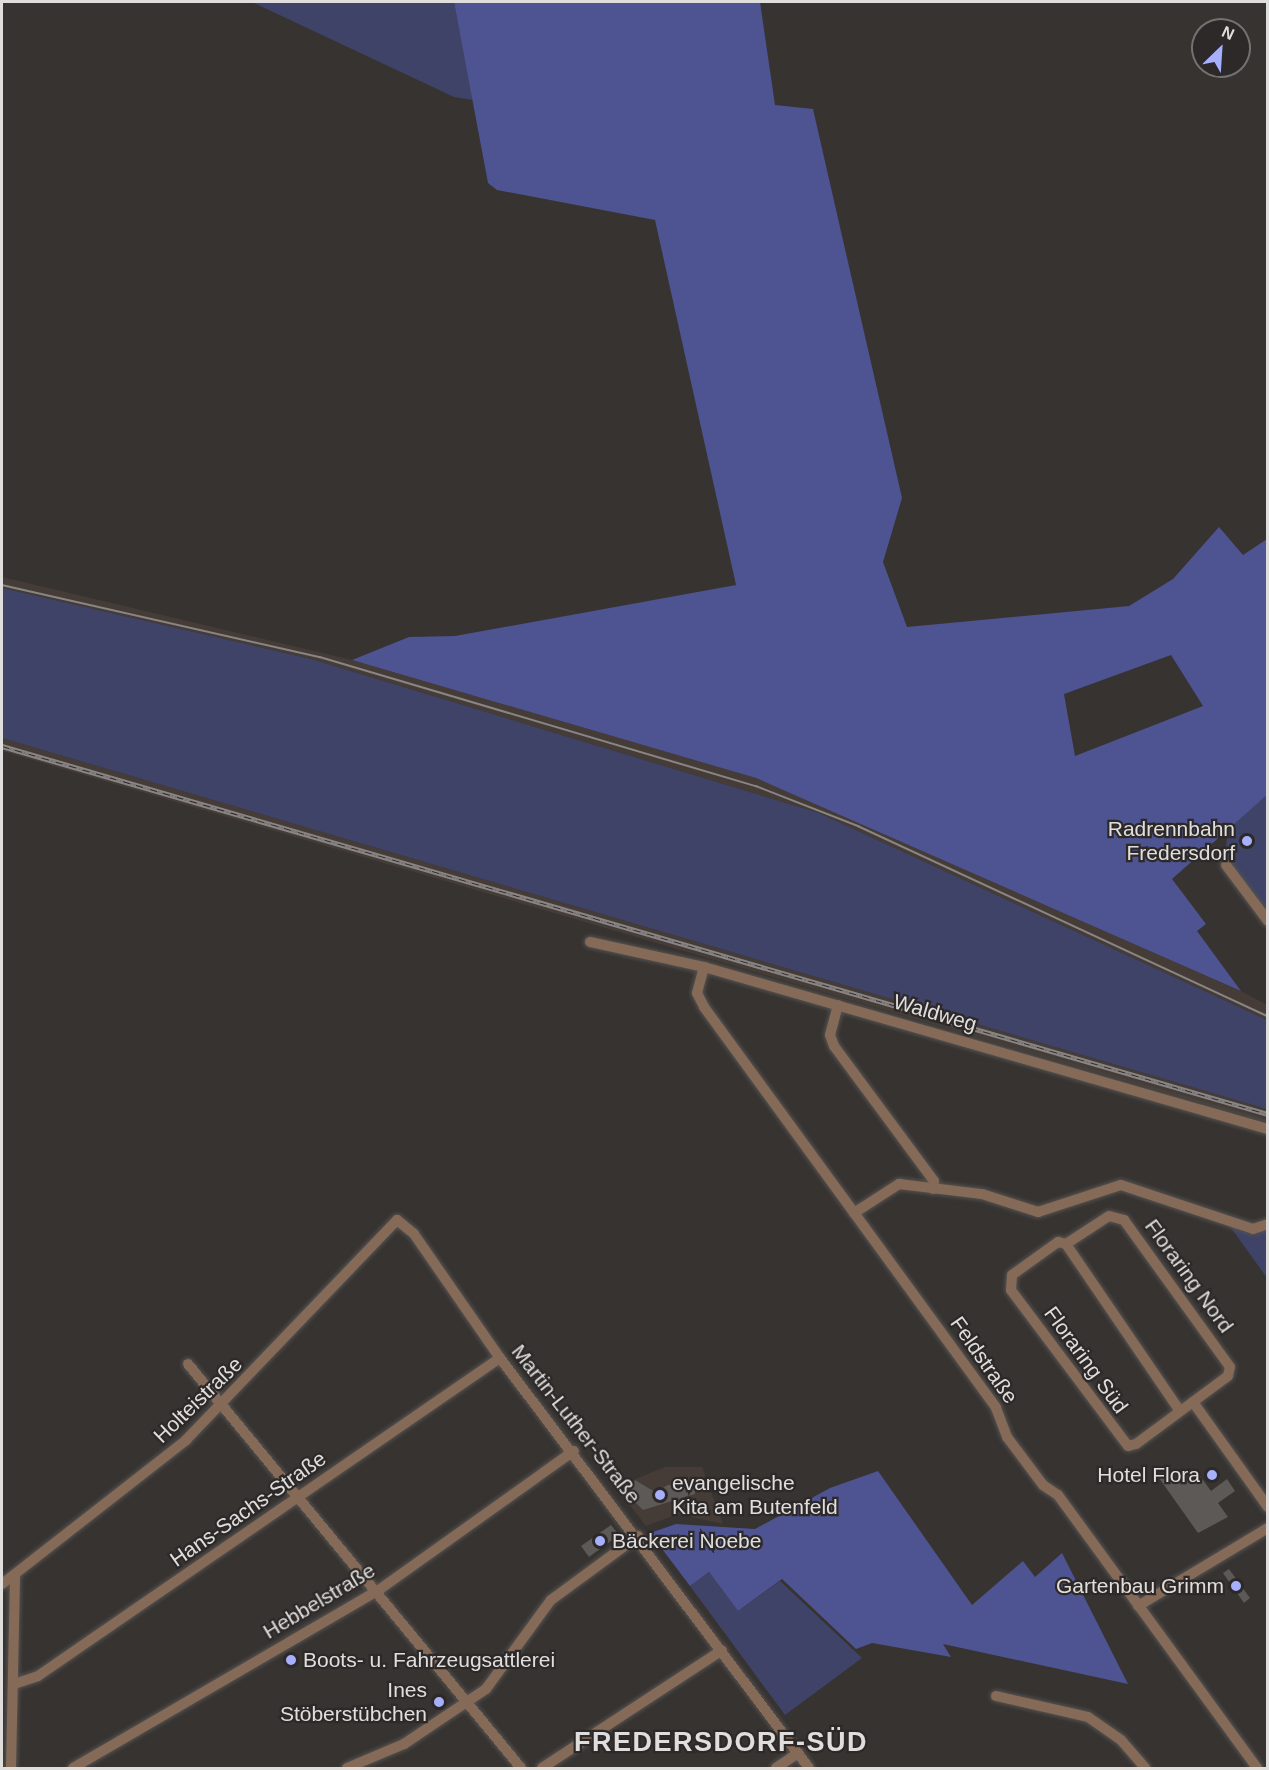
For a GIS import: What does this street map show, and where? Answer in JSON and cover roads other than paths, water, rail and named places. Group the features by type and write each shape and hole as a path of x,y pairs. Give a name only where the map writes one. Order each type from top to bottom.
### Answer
{"street":[{"path":"1226,865 1268,921"},
{"name":"Waldweg","path":"590,942 704,967 1268,1129"},
{"name":"Feldstraße","path":"704,967 698,998 996,1408 1013,1445 1043,1485 1058,1495 1257,1768"},
{"path":"838,1005 830,1035 834,1046 934,1181 933,1189"},
{"path":"854,1213 891,1186 982,1194 1038,1212 1121,1185 1253,1229 1268,1224"},
{"name":"Floraring Nord","path":"1062,1243 1109,1216 1124,1220 1230,1367 1228,1376 1193,1402"},
{"name":"Martin-Luther-Straße","path":"397,1220 414,1234 500,1358 574,1451 809,1768"},
{"name":"Holteistraße","path":"2,1584 125,1492 222,1407 397,1220"},
{"path":"1062,1243 1180,1411"},
{"name":"Floraring Süd","path":"1062,1243 1012,1275 1011,1290 1123,1444 1136,1444 1193,1402"},
{"name":"Hans-Sachs-Straße","path":"14,1684 38,1676 500,1358"},
{"path":"188,1364 521,1768"},
{"path":"1193,1402 1268,1507"},
{"name":"Hebbelstraße","path":"73,1768 376,1592 574,1451"},
{"path":"1138,1606 1268,1528"},
{"path":"347,1768 404,1744 468,1703 495,1681 551,1600 638,1536"},
{"path":"11,1768 15,1575"},
{"path":"542,1768 722,1650"},
{"path":"996,1696 1088,1717 1121,1740 1144,1768"},
{"path":"776,1768 798,1753"}],"tram line":[{"path":"2,585 320,657 756,786 858,826 1268,1016"}],"railway":[{"path":"2,746 1268,1114"}],"place":[{"name":"Radrennbahn Fredersdorf","path":"1247,841"},
{"name":"Hotel Flora","path":"1212,1475"},
{"name":"evangelische Kita am Butenfeld","path":"660,1495"},
{"name":"Bäckerei Noebe","path":"600,1541"},
{"name":"Gartenbau Grimm","path":"1236,1586"},
{"name":"Boots- u. Fahrzeugsattlerei","path":"291,1660"},
{"name":"Ines Stöberstübchen","path":"439,1702"}],"district":[{"name":"FREDERSDORF-SÜD","path":"721,1743"}]}
